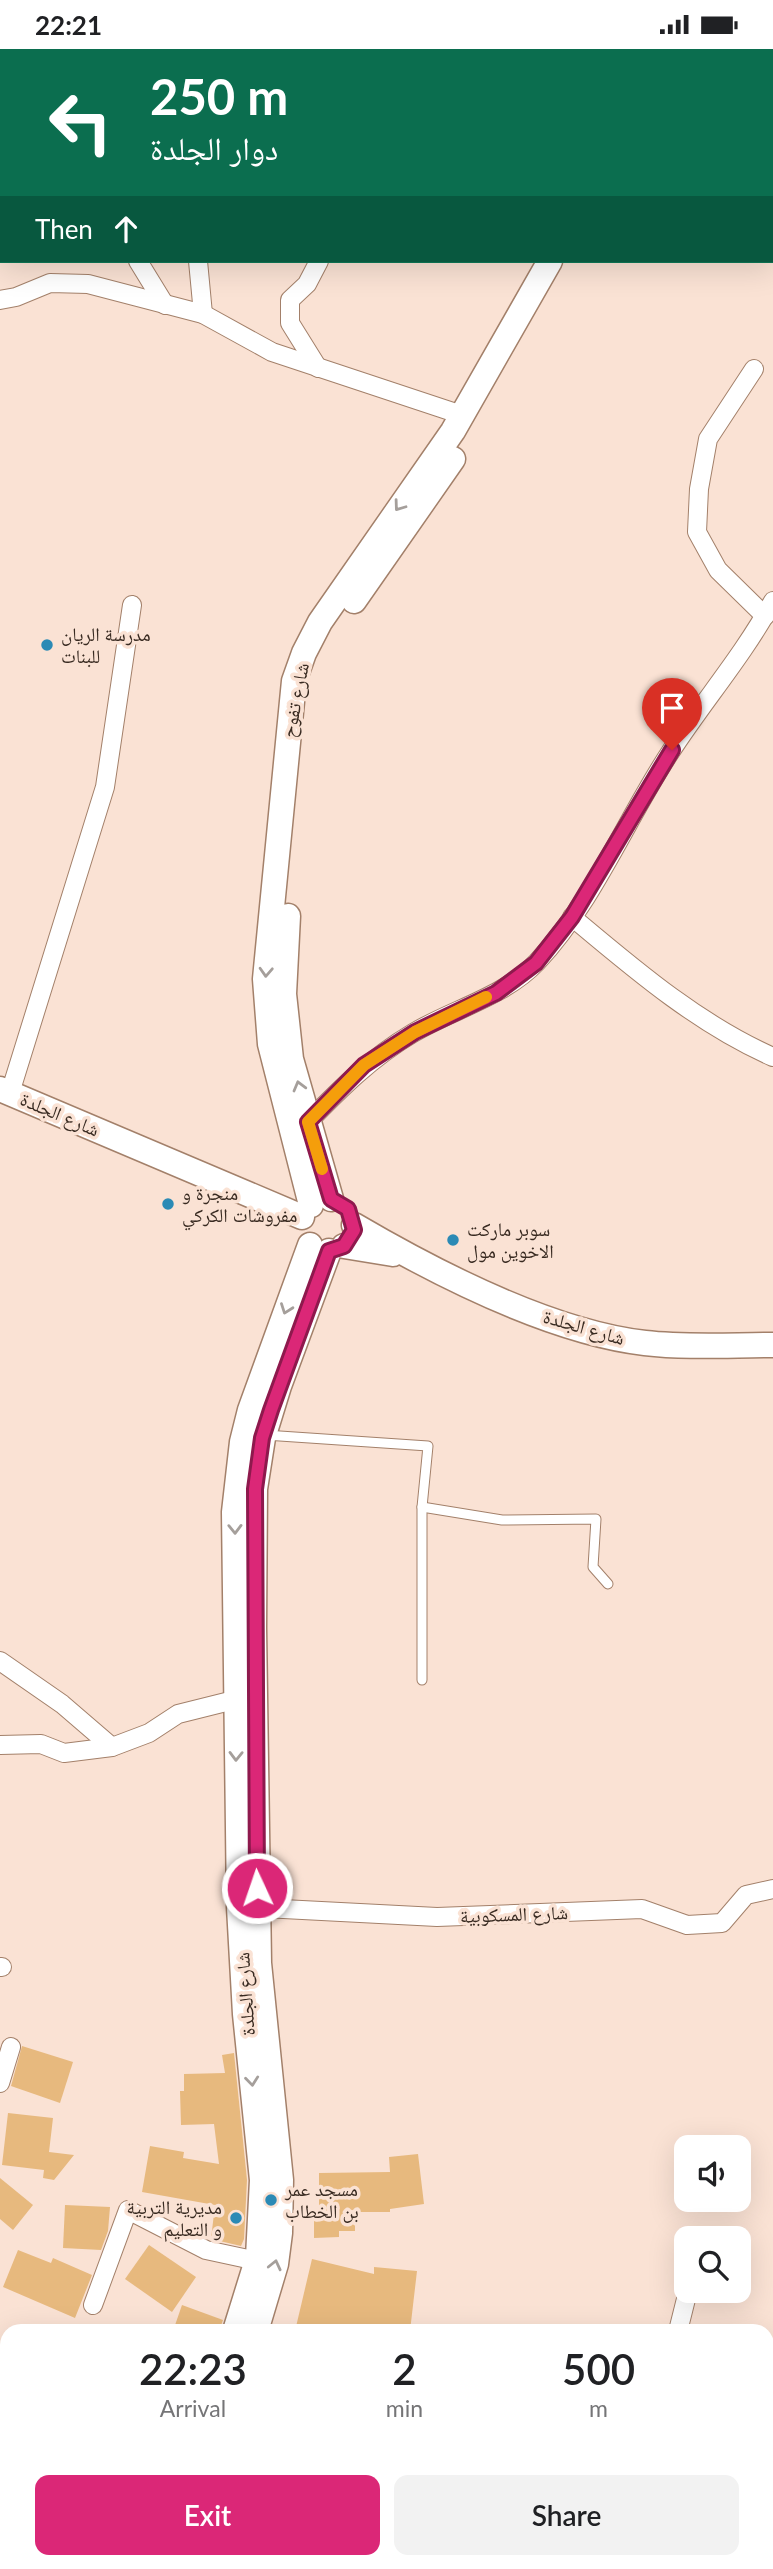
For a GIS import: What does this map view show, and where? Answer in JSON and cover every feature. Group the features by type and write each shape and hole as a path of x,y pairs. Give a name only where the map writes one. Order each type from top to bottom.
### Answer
{"street":[{"path":"139,263 165,305"},
{"path":"198,263 203,314"},
{"path":"318,263 307,284 290,300 290,323 318,368"},
{"name":"شارع تفوح","path":"299,1125 270,1044 265,979 294,681 304,653 320,622 462,415 549,263"},
{"path":"315,1207 348,1209 334,1242 302,1232 315,1207 299,1125 284,994 306,706 312,678 321,655 346,611 465,441 567,263"},
{"path":"0,300 16,297 50,283 76,282 203,314 272,352 462,415"},
{"path":"299,1125 364,1065 415,1032 496,993 536,963 572,917 672,750 734,667 769,609 718,570 697,532 699,489 708,439 754,369"},
{"path":"3,1091 105,787 132,605"},
{"path":"572,917 649,982 752,1048 773,1057"},
{"name":"شارع الجلدة","path":"3,1091 315,1207"},
{"name":"شارع الجلدة","path":"334,1242 408,1257 525,1309 584,1331 645,1343 773,1345"},
{"name":"شارع الجلدة","path":"258,2324 276,2264 280,2233 281,2180 259,1963 249,1907 235,1782 246,1697 255,1489 264,1434 334,1242"},
{"name":"شارع الجلدة","path":"246,1697 234,1512 242,1442 250,1410 334,1242"},
{"path":"0,1661 62,1704 112,1747"},
{"path":"0,1745 41,1744 64,1753 112,1747 149,1733 178,1714 246,1697"},
{"name":"شارع المسكوبية","path":"249,1907 436,1917 642,1909 687,1925 722,1923 746,1895 773,1889"},
{"name":"شارع الجلدة","path":"237,2324 257,2261 262,2224 262,2180 245,2014 249,1907"},
{"path":"0,2083 11,2047"},
{"path":"93,2305 128,2210 206,2250 257,2261"},
{"path":"680,2324 685,2303"}],"lane":[{"path":"264,1434 428,1446 422,1507 422,1680"},
{"path":"422,1507 502,1520 596,1519 593,1567 608,1584"}],"building":[{"path":"22,2046 73,2062 60,2103 11,2086"},
{"path":"234,2053 247,2180 244,2239 241,2246 211,2239 215,2205 142,2192 150,2146 184,2152 183,2158 219,2164 214,2124 181,2125 180,2091 184,2091 184,2074 225,2073 222,2055"},
{"path":"8,2113 53,2118 49,2152 74,2155 54,2180 43,2178 44,2170 2,2165"},
{"path":"418,2154 424,2204 390,2209 390,2212 355,2212 355,2231 339,2231 339,2237 314,2238 314,2212 319,2212 319,2173 390,2172 389,2157"},
{"path":"0,2178 33,2205 13,2230 0,2219"},
{"path":"65,2205 110,2207 108,2231 101,2250 63,2248"},
{"path":"149,2245 196,2277 172,2312 125,2279"},
{"path":"18,2250 51,2263 53,2258 92,2275 75,2318 3,2287"},
{"path":"312,2259 374,2274 374,2267 417,2271 411,2324 297,2324"},
{"path":"182,2305 223,2320 222,2324 175,2324"}],"slow traffic":[{"path":"322,1169 308,1122 364,1065 415,1032 486,997"}],"place":[{"name":"مدرسة الريان للبنات","path":"47,645"},
{"name":"منجرة و مفروشات الكركي","path":"168,1204"},
{"name":"سوبر ماركت الاخوين مول","path":"453,1240"},
{"name":"مسجد عمر بن الخطاب","path":"271,2200"},
{"name":"مديرية التربية و التعليم","path":"236,2218"}],"route":[{"path":"257,1888 255,1489 262,1438 329,1251 344,1246 354,1230 352,1214 343,1204 331,1199 308,1122 364,1065 415,1032 496,993 536,963 572,917 672,750"}]}
